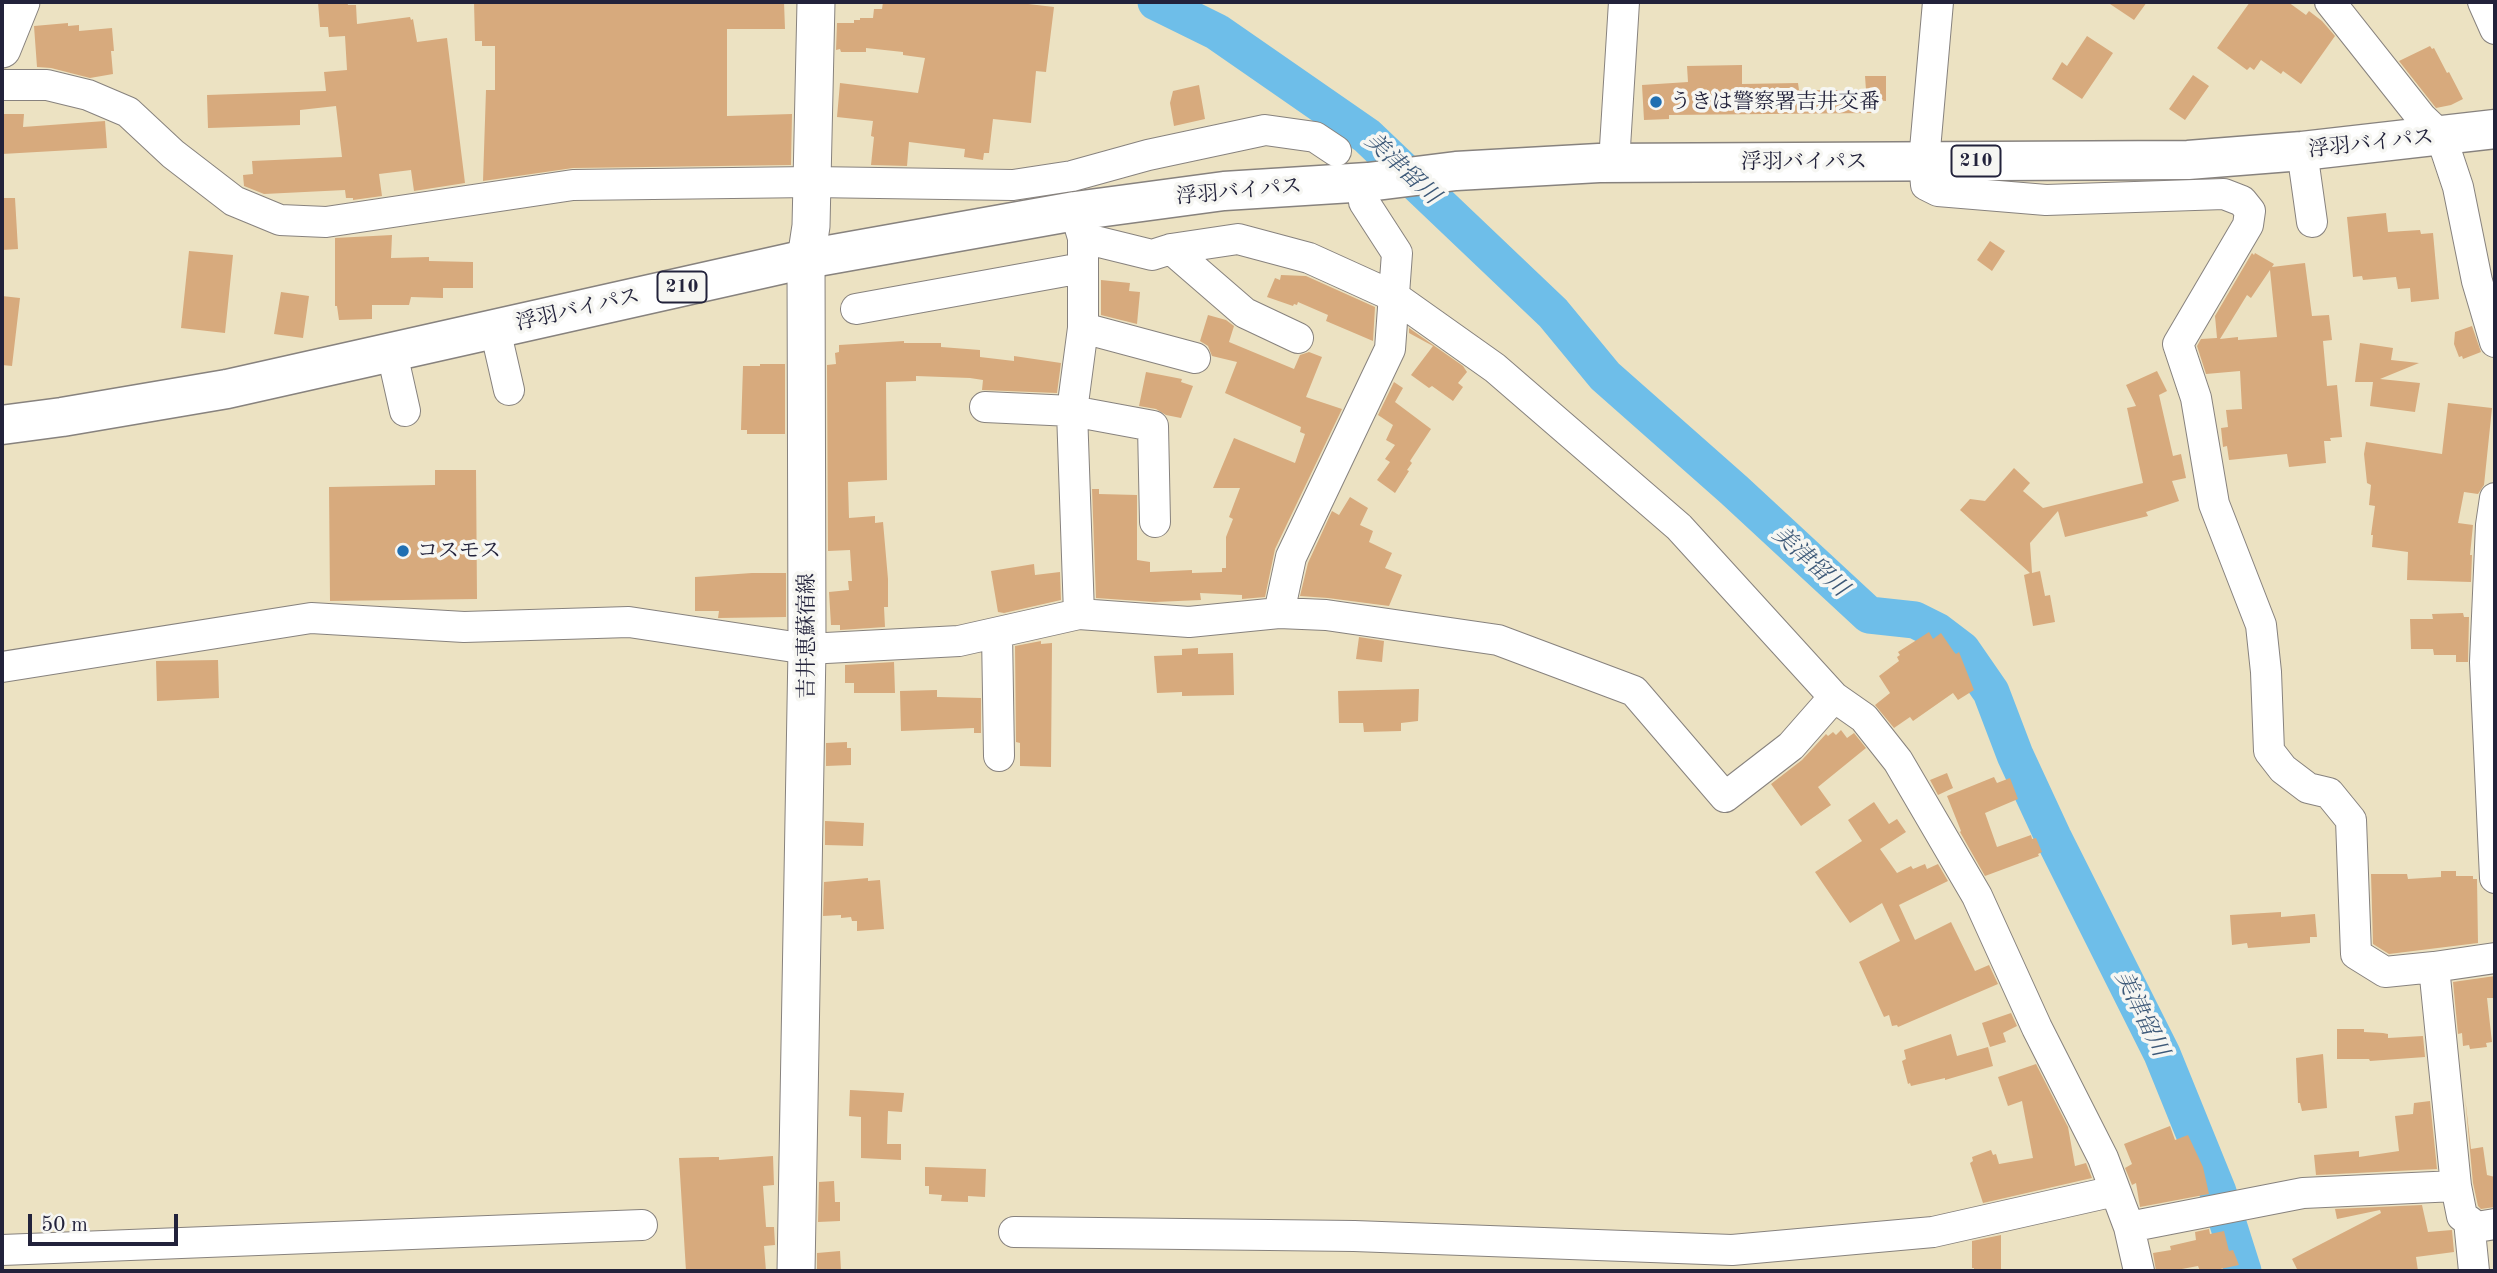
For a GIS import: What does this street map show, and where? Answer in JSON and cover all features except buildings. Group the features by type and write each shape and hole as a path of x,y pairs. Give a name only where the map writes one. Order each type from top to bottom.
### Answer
{"highway":[{"name":"浮羽バイパス","path":"2,425 227,389 806,259 1079,225 1224,191 1366,192 1456,172 1607,163 2188,160 2302,151 2495,129"}],"main road":[{"path":"2,49 21,2"},
{"name":"吉井恵蘇宿線","path":"796,1271 807,649 806,259 811,226 816,2"}],"street":[{"path":"1607,163 1608,2"},
{"path":"1607,163 1624,2"},
{"path":"1938,2 1924,161 1926,184 1938,191 2046,200 2224,194 2242,201 2250,211 2248,225 2178,344 2196,398 2214,504 2261,625 2269,751 2283,769 2308,788 2329,793 2351,820 2356,954 2385,972 2495,958"},
{"path":"2329,2 2421,117 2441,136 2458,187 2477,281 2495,342"},
{"path":"2483,2 2495,29"},
{"path":"2,85 47,85 89,95 128,112 173,154 234,201 279,220 326,222 573,185 812,182 1013,185 1072,176 1148,155 1265,130 1315,136 1336,151"},
{"path":"2302,151 2312,222"},
{"path":"1279,613 1291,557 1390,349 1397,253 1366,192"},
{"path":"1079,614 1072,411 1083,328 1079,225 1152,255 1171,249 1238,239 1309,258 1395,297 1495,368 1679,527 1834,697 1864,718 1898,761 1977,896 2037,1028 2103,1158 2129,1227 2139,1271"},
{"path":"1171,249 1245,313 1298,338"},
{"path":"856,309 1082,268"},
{"path":"1083,328 1195,358"},
{"path":"495,329 509,390"},
{"path":"392,353 405,411"},
{"path":"985,407 1072,411 1153,426 1156,522"},
{"path":"2495,498 2491,525 2486,662 2495,878"},
{"path":"2,667 311,618 464,627 629,622 807,649 959,641 1079,614 1189,622 1279,613 1326,615 1498,640 1634,691 1725,797 1791,746 1834,697"},
{"path":"997,633 999,756"},
{"path":"2434,967 2456,1186 2462,1216 2482,1222 2474,1271"},
{"path":"2129,1227 2303,1193 2456,1186"},
{"path":"1014,1231 1340,1236 1732,1250 1933,1233 2115,1191"},
{"path":"2,1250 642,1225"}],"waterway":[{"name":"美津留川","path":"1156,2 1217,32 1367,136 1553,313 1605,376 1869,615 1915,620 1937,631 1962,650 1991,692 2015,755 2053,837 2162,1054 2218,1192 2243,1271"}],"place":[{"name":"うきは警察署吉井交番","path":"1656,102"},
{"name":"コスモス","path":"403,551"}]}
